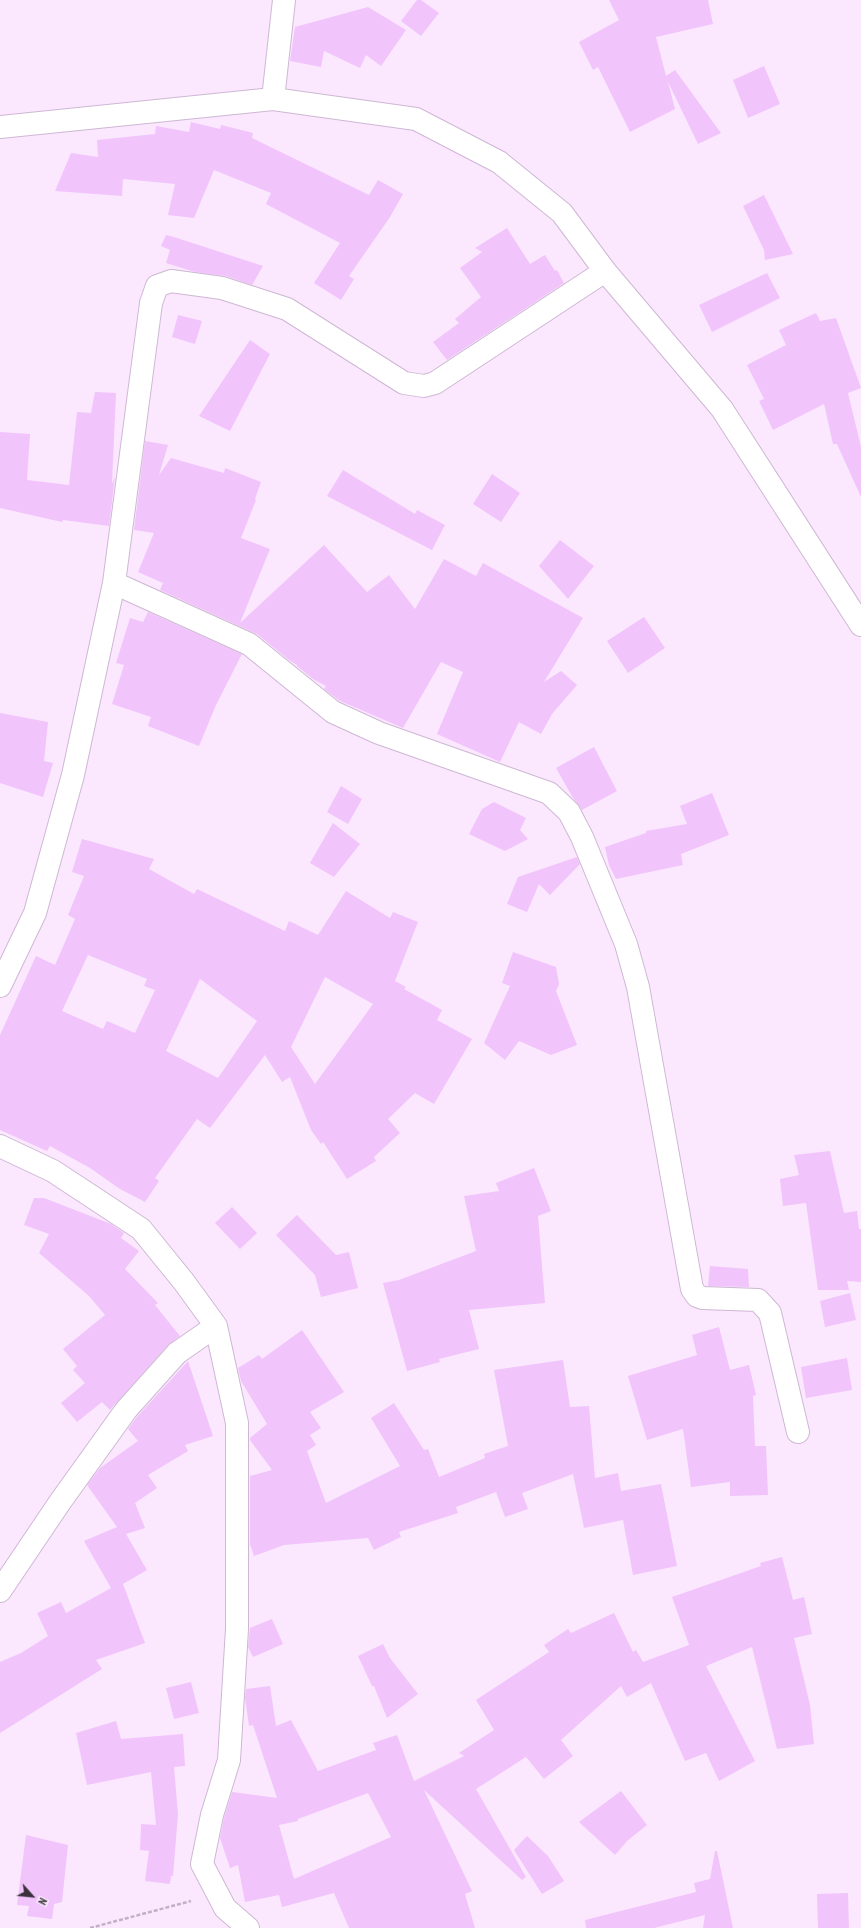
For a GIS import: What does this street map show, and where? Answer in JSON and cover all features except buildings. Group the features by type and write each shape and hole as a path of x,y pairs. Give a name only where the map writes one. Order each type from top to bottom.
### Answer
{"street":[{"path":"273,99 284,0"},
{"path":"0,127 273,99 416,119 499,162 562,213 605,271 722,409 861,625"},
{"path":"0,986 35,913 73,775 114,582 151,303 157,286 171,281 222,288 287,309 404,383 424,386 436,384 605,271"},
{"path":"114,582 249,644 333,712 379,733 549,793 569,812 582,837 626,944 638,986 692,1289 697,1296 703,1298 758,1300 763,1303 770,1313 798,1432"},
{"path":"0,1146 53,1171 141,1229 184,1282 216,1326 237,1423 237,1629 229,1760 212,1815 202,1864 219,1893 225,1908 248,1928"},
{"path":"0,1591 60,1502 126,1410 177,1353 216,1326"}],"path":[{"path":"90,1928 219,1893"}]}
